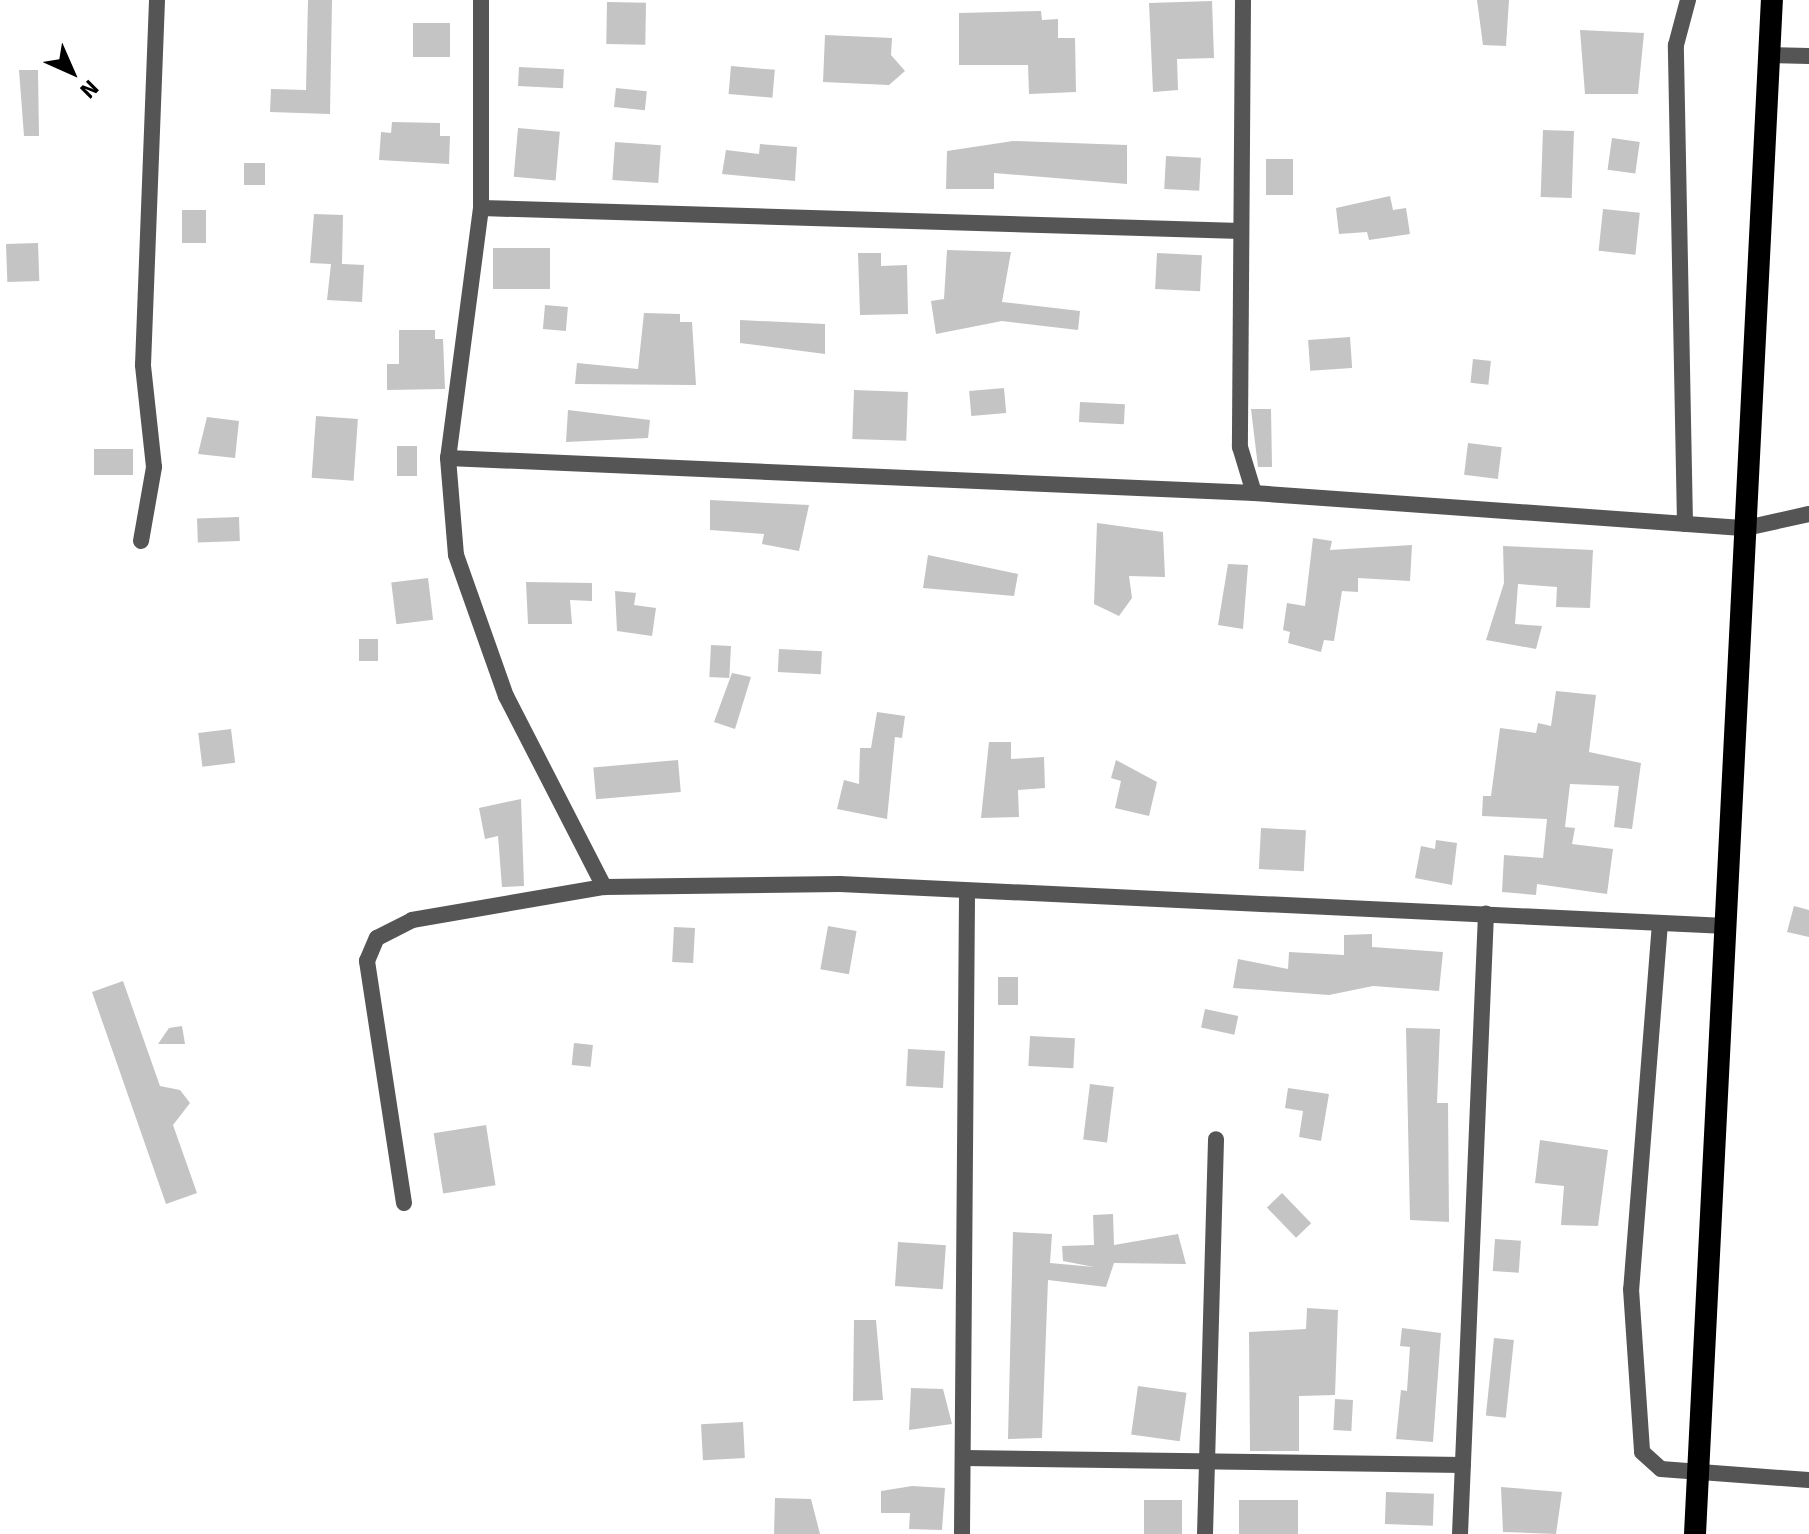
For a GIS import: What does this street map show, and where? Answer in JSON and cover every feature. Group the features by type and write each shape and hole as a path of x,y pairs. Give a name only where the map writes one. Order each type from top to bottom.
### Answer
{"highway":[{"path":"1695,1534 1772,0"}],"street":[{"path":"141,541 154,467 143,365 157,0"},
{"path":"481,0 481,208 448,458 456,555 479,632 604,887"},
{"path":"1243,0 1240,447 1254,493"},
{"path":"1685,524 1676,45 1688,0"},
{"path":"1769,55 1809,56"},
{"path":"481,208 1241,231"},
{"path":"448,458 1254,493 1746,528 1809,514"},
{"path":"404,1203 367,961 377,938 412,920 604,887 967,891 1726,926"},
{"path":"962,1534 967,891"},
{"path":"1460,1534 1486,914"},
{"path":"1660,923 1631,1289 1637,1425 1642,1452 1661,1469 1698,1468 1809,1480"},
{"path":"1205,1534 1216,1139"},
{"path":"964,1458 1463,1465"}],"building":[{"path":"308,0 332,0 330,114 270,112 271,89 306,90"},
{"path":"1477,0 1509,0 1506,46 1483,45"},
{"path":"1212,1 1214,58 1177,59 1178,90 1153,92 1149,3"},
{"path":"607,2 646,3 645,45 606,44"},
{"path":"1041,11 1042,20 1058,19 1058,38 1075,38 1076,92 1029,94 1028,65 959,65 959,13"},
{"path":"413,23 450,23 450,57 413,57"},
{"path":"1580,30 1644,33 1638,94 1585,94"},
{"path":"825,35 892,38 891,55 905,71 889,85 823,82"},
{"path":"731,66 775,70 772,98 729,94"},
{"path":"519,67 564,69 563,88 518,86"},
{"path":"19,70 38,70 39,136 24,136"},
{"path":"616,88 647,91 645,110 614,107"},
{"path":"392,122 440,123 440,136 450,136 449,164 379,160 381,132 391,133"},
{"path":"518,128 560,132 556,180 514,177"},
{"path":"1543,130 1574,131 1572,198 1541,197"},
{"path":"1612,138 1640,142 1635,174 1608,170"},
{"path":"1013,141 1127,145 1127,184 994,173 994,189 946,189 947,151"},
{"path":"615,142 661,145 658,183 612,180"},
{"path":"760,144 797,147 795,181 722,174 726,150 759,154"},
{"path":"1166,156 1201,158 1199,191 1164,189"},
{"path":"1266,159 1293,159 1293,195 1266,195"},
{"path":"244,163 265,163 265,185 244,185"},
{"path":"1390,196 1393,210 1406,208 1410,234 1369,240 1367,232 1339,234 1336,208"},
{"path":"1603,209 1640,213 1635,255 1599,251"},
{"path":"182,210 206,210 206,243 182,243"},
{"path":"314,214 343,215 342,264 364,265 362,302 327,300 331,264 310,263"},
{"path":"38,243 39,281 7,282 6,244"},
{"path":"493,248 550,248 550,289 493,289"},
{"path":"947,250 1011,252 1002,302 1080,311 1078,330 1002,321 936,334 931,301 944,299"},
{"path":"858,253 881,253 881,266 907,265 908,314 860,315"},
{"path":"1157,253 1202,255 1200,291 1155,289"},
{"path":"545,305 568,307 566,331 543,329"},
{"path":"644,313 680,314 680,322 692,322 696,385 575,384 577,363 638,369"},
{"path":"740,320 825,324 825,354 740,343"},
{"path":"399,330 435,330 435,339 443,339 445,389 387,390 387,364 399,364"},
{"path":"1350,337 1352,368 1310,371 1308,340"},
{"path":"1473,359 1491,361 1488,385 1470,383"},
{"path":"1004,388 1006,413 971,416 969,391"},
{"path":"854,390 908,392 906,441 852,439"},
{"path":"1080,402 1125,404 1124,424 1079,422"},
{"path":"1251,409 1271,409 1272,467 1258,467"},
{"path":"568,410 650,420 648,438 566,442"},
{"path":"316,416 358,419 354,481 312,478"},
{"path":"207,417 239,421 235,458 198,454"},
{"path":"1468,443 1502,447 1498,479 1464,475"},
{"path":"397,446 417,446 417,476 397,476"},
{"path":"94,449 133,449 133,475 94,475"},
{"path":"710,500 809,505 799,551 762,544 764,534 710,530"},
{"path":"239,517 240,541 198,542 197,518"},
{"path":"1097,523 1163,532 1165,577 1129,576 1132,598 1119,616 1094,604"},
{"path":"1313,538 1332,541 1330,550 1412,545 1410,581 1358,578 1358,592 1342,591 1334,641 1324,640 1321,652 1288,643 1290,632 1283,630 1287,603 1305,606"},
{"path":"1503,546 1593,550 1590,608 1556,607 1557,587 1518,584 1515,624 1542,626 1536,649 1486,640 1504,583"},
{"path":"928,555 1018,574 1014,596 923,588"},
{"path":"1228,564 1248,565 1243,629 1218,625"},
{"path":"428,578 433,620 396,624 391,583"},
{"path":"526,582 592,583 592,601 570,600 572,624 528,624"},
{"path":"615,591 636,593 634,605 656,608 652,636 617,631"},
{"path":"359,639 378,639 378,661 359,661"},
{"path":"711,645 731,646 729,678 709,677"},
{"path":"779,649 822,651 821,674 778,672"},
{"path":"732,673 751,677 735,729 714,722"},
{"path":"1556,691 1596,695 1589,752 1641,763 1632,829 1614,827 1619,786 1570,784 1565,827 1575,828 1572,844 1613,849 1607,894 1537,884 1536,895 1502,892 1504,855 1543,858 1547,819 1482,816 1483,796 1491,796 1500,728 1536,733 1538,723 1551,726"},
{"path":"877,712 905,716 902,738 895,737 887,819 837,809 844,780 859,784 860,748 871,748"},
{"path":"231,729 235,763 202,767 198,733"},
{"path":"989,742 1011,742 1011,759 1044,757 1045,788 1018,790 1019,817 981,818"},
{"path":"678,760 681,792 596,799 593,767"},
{"path":"1116,760 1157,782 1149,816 1115,808 1121,781 1111,778"},
{"path":"521,799 524,886 502,887 498,836 485,839 479,808"},
{"path":"1261,828 1306,830 1304,871 1259,869"},
{"path":"1436,840 1457,843 1452,885 1415,878 1421,846 1435,849"},
{"path":"1794,906 1809,910 1809,937 1787,932"},
{"path":"828,926 857,931 849,974 820,969"},
{"path":"674,927 695,928 693,963 672,962"},
{"path":"1372,934 1372,947 1443,952 1439,991 1373,986 1329,995 1233,988 1238,959 1288,969 1289,952 1344,955 1344,935"},
{"path":"998,977 1018,977 1018,1005 998,1005"},
{"path":"123,981 160,1086 180,1090 190,1103 173,1125 197,1193 166,1204 92,992"},
{"path":"1205,1009 1238,1016 1234,1035 1201,1028"},
{"path":"182,1026 185,1044 158,1044 169,1028"},
{"path":"1406,1028 1440,1029 1437,1103 1448,1103 1449,1222 1410,1220"},
{"path":"1030,1036 1075,1038 1073,1068 1028,1066"},
{"path":"574,1043 593,1045 591,1067 572,1065"},
{"path":"908,1049 945,1051 943,1088 906,1086"},
{"path":"1090,1084 1114,1087 1107,1143 1083,1140"},
{"path":"1288,1088 1329,1094 1321,1141 1299,1137 1303,1111 1285,1108"},
{"path":"486,1125 496,1185 443,1194 434,1133"},
{"path":"1540,1140 1608,1150 1598,1226 1561,1225 1564,1186 1535,1183"},
{"path":"1282,1193 1311,1223 1296,1238 1267,1208"},
{"path":"1113,1214 1114,1245 1178,1234 1186,1264 1114,1263 1106,1287 1048,1280 1042,1438 1008,1439 1013,1232 1052,1234 1050,1263 1094,1267 1063,1261 1062,1246 1094,1245 1093,1215"},
{"path":"1495,1239 1521,1241 1519,1273 1493,1271"},
{"path":"898,1242 946,1245 943,1289 895,1286"},
{"path":"1307,1308 1338,1310 1335,1395 1299,1396 1299,1451 1250,1451 1249,1332 1306,1329"},
{"path":"854,1320 876,1320 883,1400 853,1401"},
{"path":"1402,1328 1441,1333 1433,1442 1396,1439 1401,1390 1407,1391 1410,1347 1400,1346"},
{"path":"1494,1338 1514,1340 1506,1418 1486,1416"},
{"path":"1138,1386 1187,1393 1180,1441 1131,1435"},
{"path":"911,1388 943,1389 952,1424 909,1430"},
{"path":"1335,1399 1353,1400 1351,1431 1333,1430"},
{"path":"743,1422 745,1458 703,1460 701,1424"},
{"path":"912,1486 945,1488 942,1530 909,1529 910,1513 881,1513 881,1491"},
{"path":"1501,1487 1562,1492 1556,1534 1503,1532"},
{"path":"1386,1492 1434,1494 1433,1526 1385,1524"},
{"path":"775,1498 811,1499 820,1534 774,1534"},
{"path":"1144,1500 1182,1500 1182,1534 1144,1534"},
{"path":"1239,1500 1298,1500 1298,1534 1239,1534"}]}
